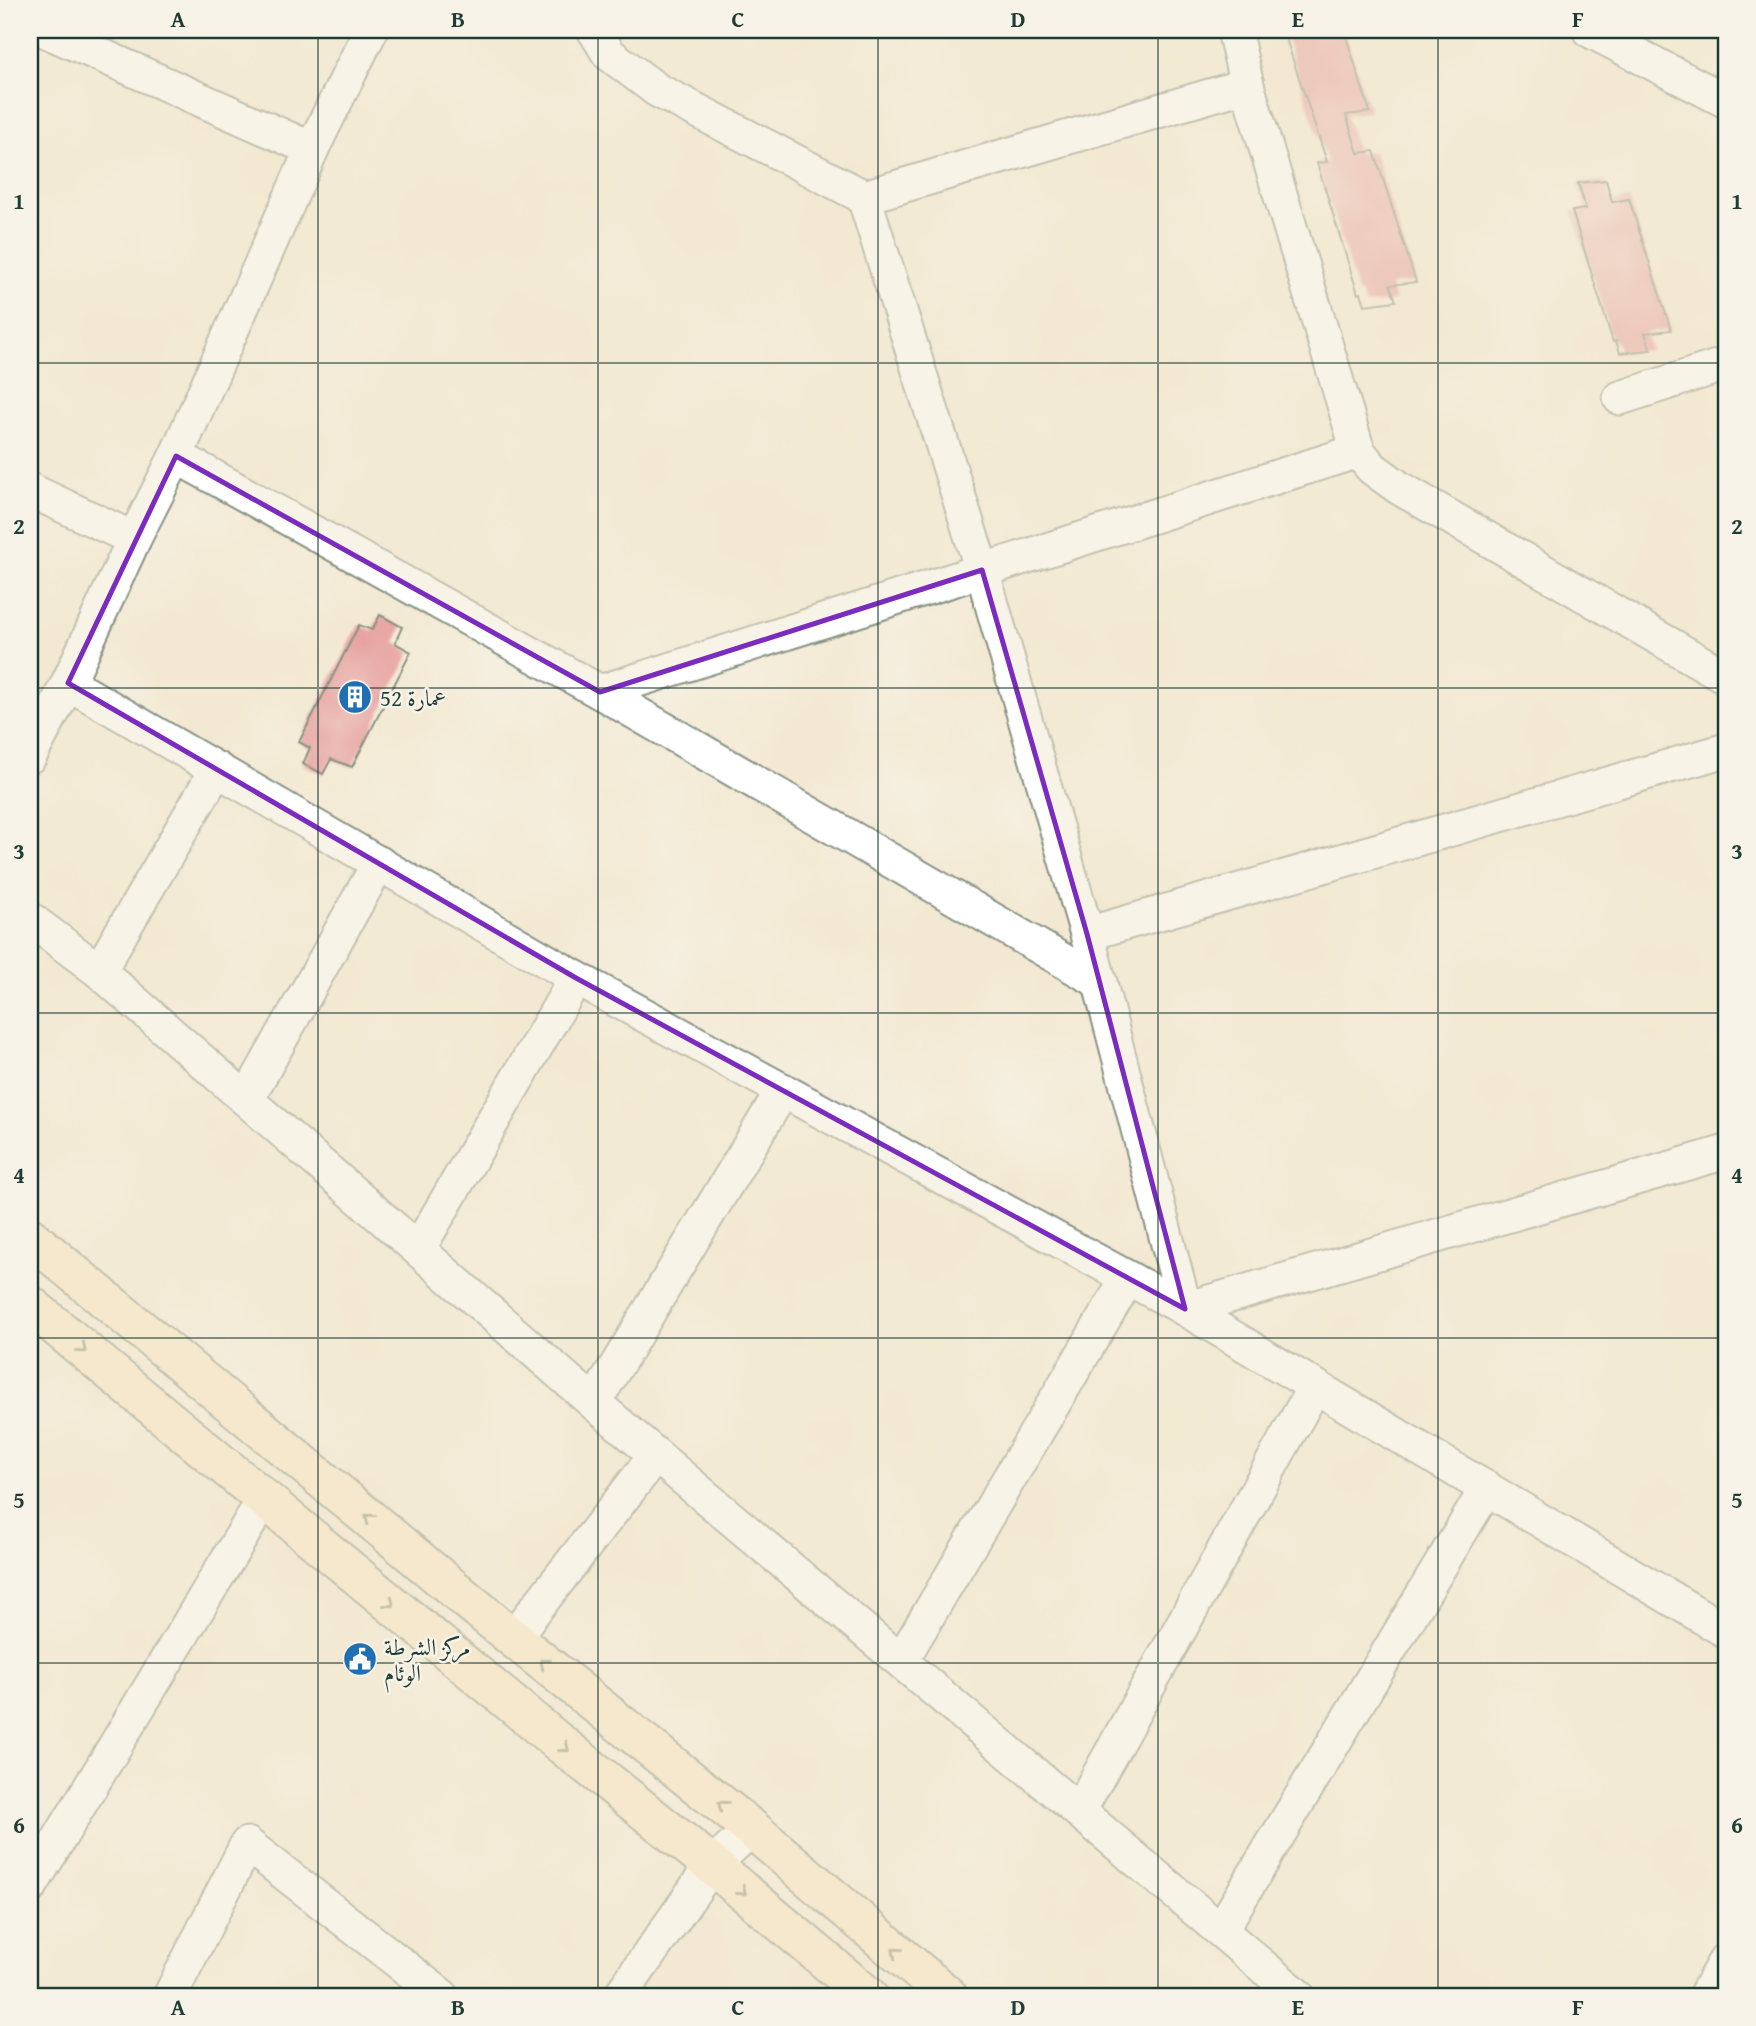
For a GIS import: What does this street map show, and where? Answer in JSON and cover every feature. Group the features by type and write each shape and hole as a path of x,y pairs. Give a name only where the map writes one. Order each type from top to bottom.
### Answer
{"main road":[{"path":"30,1237 513,1638 752,1829 948,1996"},
{"path":"30,1305 868,1996"}],"street":[{"path":"44,30 312,149"},
{"path":"30,756 68,683 134,539 176,456 312,149 371,30"},
{"path":"594,30 609,54 657,90 864,197 1247,85"},
{"path":"1234,30 1247,85 1358,451 1372,468 1398,487 1726,677"},
{"path":"1589,30 1726,101"},
{"path":"864,197 982,570 1087,934 1185,1309"},
{"path":"1620,398 1726,364"},
{"path":"600,692 1358,451"},
{"path":"176,456 600,692 1100,982"},
{"path":"30,491 134,539"},
{"path":"68,683 576,978 1185,1309 1726,1631"},
{"path":"1087,934 1726,750"},
{"path":"99,971 217,769"},
{"path":"247,1099 379,863"},
{"path":"30,919 99,971 419,1248 593,1403 1298,1996"},
{"path":"419,1248 576,978"},
{"path":"593,1403 783,1090"},
{"path":"1185,1309 1726,1152"},
{"path":"901,1661 1128,1278"},
{"path":"1079,1811 1315,1386"},
{"path":"513,1638 656,1455"},
{"path":"1221,1930 1487,1488"},
{"path":"30,1887 264,1499"},
{"path":"620,1996 712,1865 752,1829"},
{"path":"170,1996 247,1844 442,1996"},
{"path":"1705,1996 1726,1959"}],"highlighted area":[{"path":"176,456 600,692 982,570 1087,934 1185,1309 576,978 68,683"}],"building":[{"path":"1283,30 1344,30 1370,112 1346,115 1358,153 1374,151 1416,282 1390,285 1396,301 1365,305 1361,293 1358,294 1317,163 1327,162"},
{"path":"1606,180 1612,202 1629,199 1671,330 1645,333 1651,350 1620,353 1616,341 1613,342 1572,211 1586,209 1578,183"},
{"name":"عمارة 52","path":"380,615 402,627 395,643 411,652 352,767 331,759 323,774 303,764 310,748 299,742 359,625 372,630"}],"place":[{"name":"عمارة 52","path":"355,697"},
{"name":"مركز الشرطة الوئام","path":"360,1659"}]}
